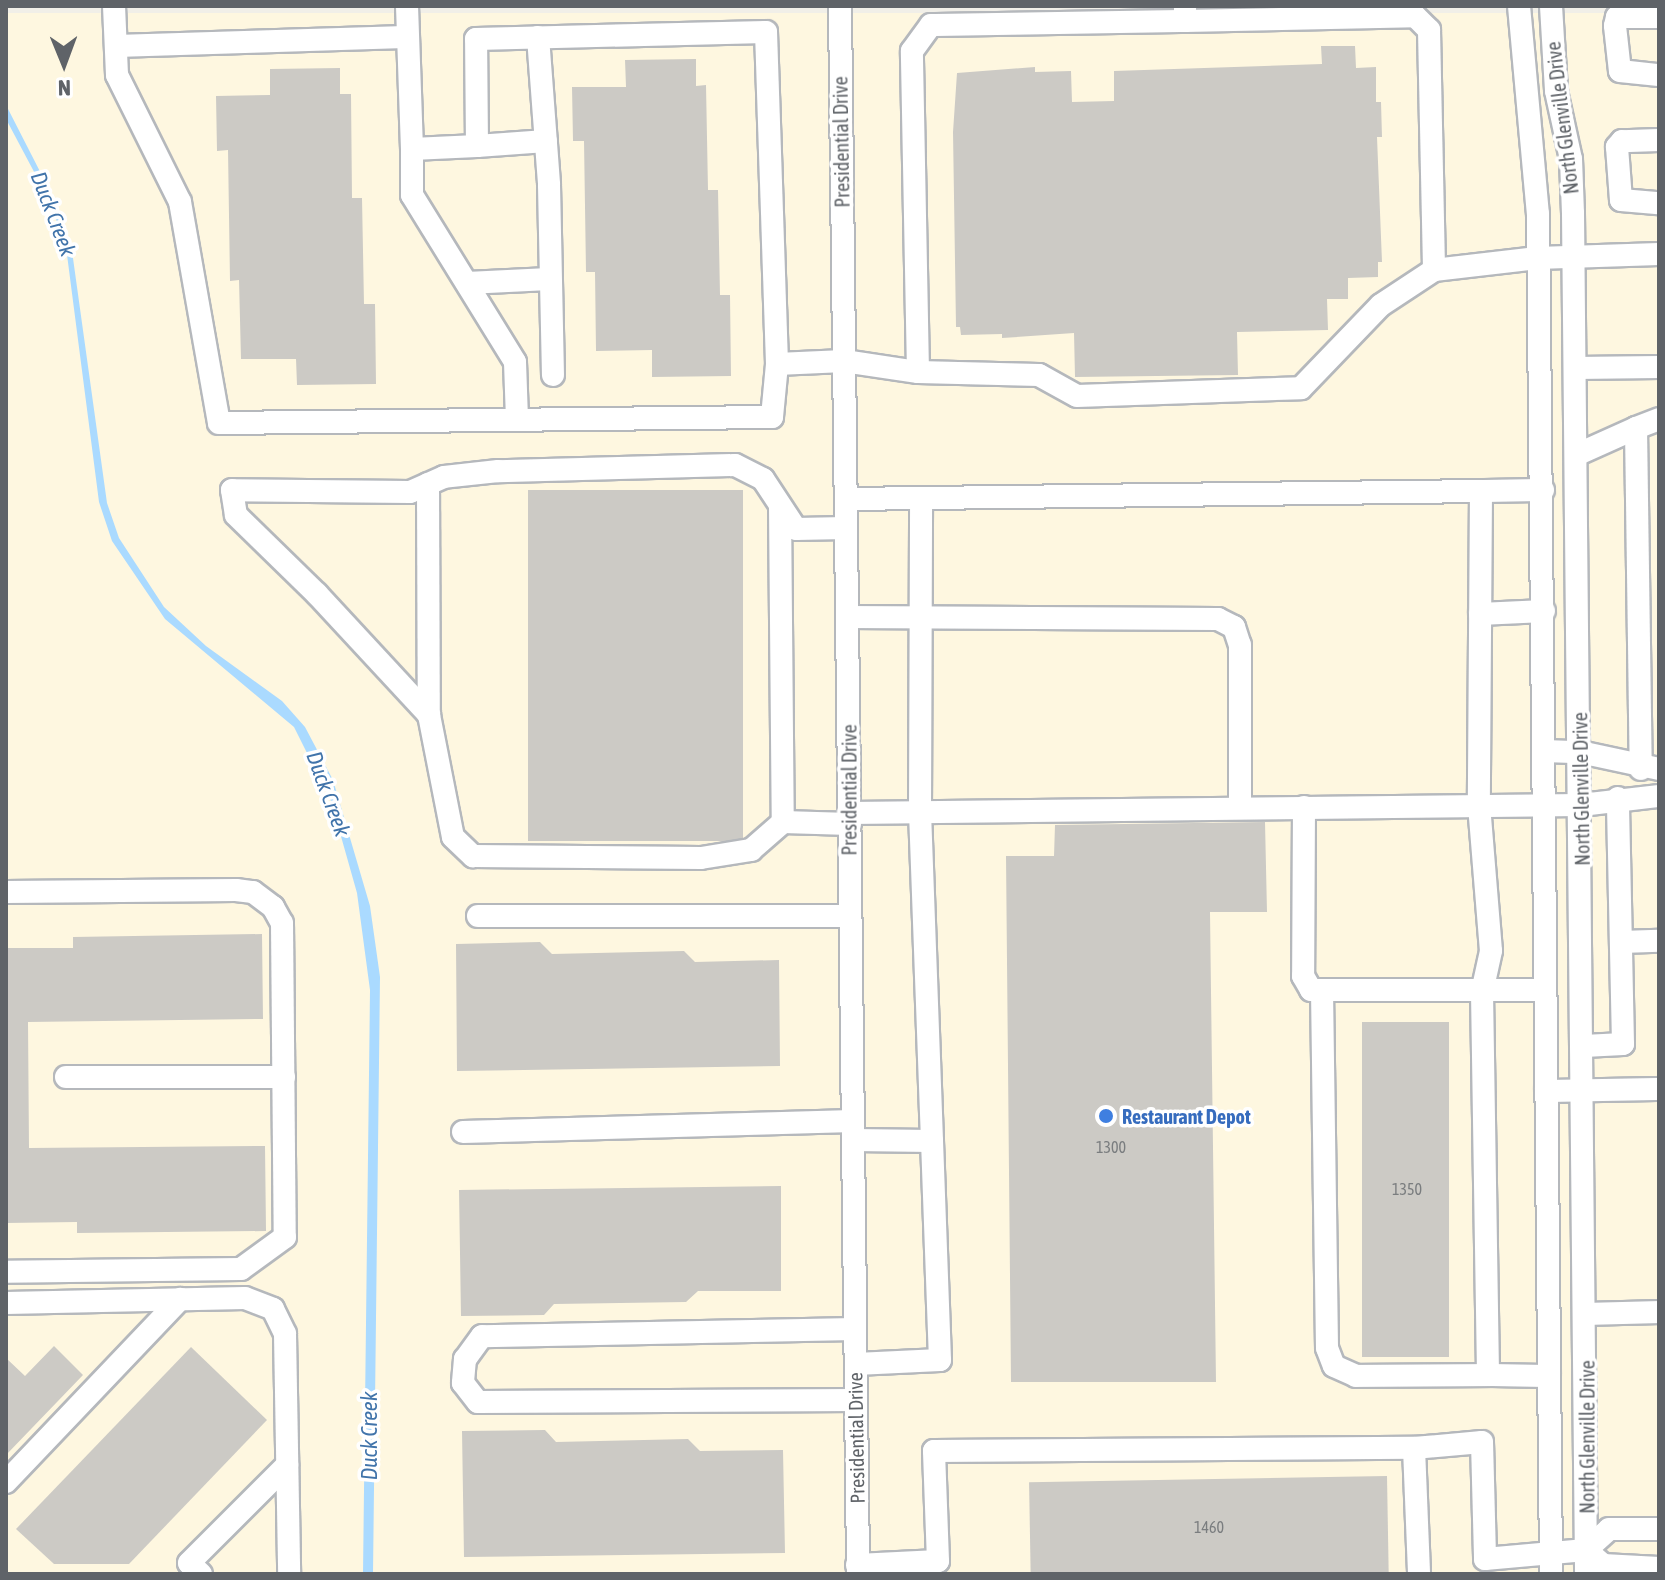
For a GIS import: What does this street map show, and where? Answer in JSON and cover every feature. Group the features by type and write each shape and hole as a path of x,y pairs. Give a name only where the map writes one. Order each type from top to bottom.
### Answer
{"street":[{"path":"114,6 117,75 180,202 219,423 772,417 777,364 766,32 476,39 477,146"},
{"path":"407,6 405,37 412,195 515,362 517,420"},
{"name":"Presidential Drive","path":"840,6 858,1569"},
{"name":"North Glenville Drive","path":"1519,6 1537,258 1543,490 1551,1574"},
{"name":"North Glenville Drive","path":"1551,6 1556,91 1571,159 1574,256 1585,1090 1586,1574"},
{"path":"918,372 912,51 931,25 1185,14 1415,16 1429,30 1434,270"},
{"path":"1659,17 1617,17 1615,26 1620,71 1659,75"},
{"path":"116,46 405,37"},
{"path":"538,37 546,141 553,375"},
{"path":"1659,140 1622,141 1617,147 1621,200 1659,203"},
{"path":"412,149 546,141"},
{"path":"777,364 844,361 918,372 1039,375 1077,396 1301,388 1381,305 1434,270 1537,258 1659,254"},
{"path":"467,283 549,279"},
{"path":"1575,368 1659,367"},
{"path":"1576,455 1659,419"},
{"path":"1544,751 1580,752 1650,769 1636,428"},
{"path":"429,715 317,594 236,515 232,490 410,492 444,477 498,471 735,465 763,479 796,529 846,528"},
{"path":"428,484 429,715 453,837 473,856 701,858 751,850 783,822 920,812 1581,805 1618,798 1659,796"},
{"path":"846,499 1543,490"},
{"path":"1481,491 1479,805 1491,951 1482,992 1488,1375"},
{"path":"856,1364 940,1360 920,812 921,498"},
{"path":"780,506 783,822"},
{"path":"1480,614 1544,611"},
{"path":"847,617 1218,619 1234,627 1240,645 1240,808"},
{"path":"1584,1046 1623,1044 1618,798"},
{"path":"1304,807 1303,976 1311,990 1545,990"},
{"path":"6,892 236,890 264,898 282,923 285,1237 241,1269 6,1272"},
{"path":"478,916 850,916"},
{"path":"1621,942 1659,941"},
{"path":"1322,990 1327,1348 1334,1366 1356,1376 1549,1376"},
{"path":"66,1077 284,1077"},
{"path":"1546,1091 1659,1089"},
{"path":"463,1132 853,1131 932,1141"},
{"path":"6,1482 180,1299"},
{"path":"6,1303 255,1299 279,1317 285,1334 289,1574"},
{"path":"1586,1314 1659,1312"},
{"path":"855,1329 482,1336 465,1359 463,1383 478,1402 856,1400"},
{"path":"858,1569 938,1567 934,1451 1414,1448 1482,1442 1486,1566 1550,1550 1586,1550 1603,1565 1633,1571 1659,1568"},
{"path":"1414,1448 1419,1574"},
{"path":"201,1574 189,1563 287,1465"},
{"path":"1586,1550 1609,1529 1659,1529"}],"shaded area":[{"path":"6,13 1659,13 1659,1574 6,1574"}],"water":[{"name":"Duck Creek","path":"6,105 53,197 72,251 107,503 119,538 164,607 206,646 282,701 305,727 333,780 370,906 380,977 373,1574 363,1574 370,990 357,893 331,801 294,727 165,619 112,541 99,502 66,247 49,200 6,119"}],"building":[{"path":"1321,46 1355,46 1356,68 1376,67 1376,102 1381,102 1382,137 1377,137 1382,262 1378,262 1378,277 1348,278 1348,299 1327,299 1328,330 1237,332 1238,375 1075,377 1074,333 1002,338 1002,334 961,335 960,327 956,327 953,132 957,73 1035,67 1035,72 1071,71 1072,102 1114,101 1114,71 1322,64"},
{"path":"696,59 696,86 706,85 708,190 718,190 720,295 730,295 731,376 652,377 652,350 596,351 595,272 586,272 584,141 573,141 572,87 626,87 625,60"},
{"path":"340,68 340,94 351,94 352,198 362,198 364,304 375,304 376,384 297,385 296,359 241,359 239,280 230,281 228,150 217,151 216,96 270,95 270,69"},
{"path":"528,490 743,490 743,841 528,841"},
{"path":"1265,822 1267,912 1210,912 1216,1382 1011,1382 1006,856 1054,856 1055,825"},
{"path":"262,934 263,1019 28,1022 29,1148 265,1146 266,1231 77,1233 77,1222 6,1223 6,948 73,948 73,937"},
{"path":"540,942 552,954 684,951 695,962 779,960 780,1066 457,1071 456,944"},
{"path":"1362,1022 1449,1022 1449,1357 1362,1357"},
{"path":"781,1186 781,1291 698,1291 686,1302 554,1304 544,1315 461,1316 459,1190"},
{"path":"54,1346 83,1375 6,1455 6,1358 25,1376"},
{"path":"191,1347 267,1420 129,1564 54,1564 16,1529"},
{"path":"545,1430 556,1442 688,1439 700,1451 783,1450 785,1553 464,1557 462,1431"},
{"path":"1387,1476 1389,1574 1031,1574 1029,1482"}],"place":[{"name":"Restaurant Depot","path":"1106,1116"}]}
